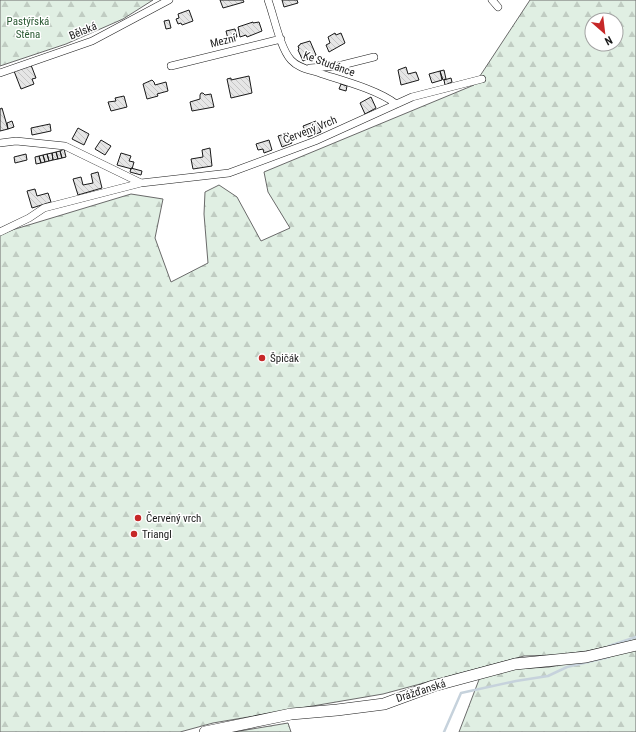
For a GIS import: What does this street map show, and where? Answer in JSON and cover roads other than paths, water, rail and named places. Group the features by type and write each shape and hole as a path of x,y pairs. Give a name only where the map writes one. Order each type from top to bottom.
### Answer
{"street":[{"name":"Bělská","path":"0,73 92,41 170,0"},
{"name":"Ke Studánce","path":"268,0 284,49 292,61 301,67 343,80 388,98 396,104"},
{"path":"492,0 498,7"},
{"name":"Mezní","path":"171,66 281,39"},
{"path":"306,68 338,66 374,57"},
{"name":"Červený Vrch","path":"0,232 29,218 44,208 142,183 229,173 315,141 412,97 482,79"},
{"path":"0,143 16,141 65,146 142,183"},
{"name":"Drážďanská","path":"205,732 291,714 384,704 433,686 515,664 586,657 636,645"}],"waterway":[{"path":"609,649 609,646 636,637"},
{"path":"444,732 461,693 516,681 548,676 567,667 609,657 608,654"}],"place":[{"name":"Špičák","path":"262,358"},
{"name":"Červený vrch","path":"138,518"},
{"name":"Triangl","path":"134,534"}],"park label":[{"name":"Pastýřská Stěna","path":"28,27"}]}
